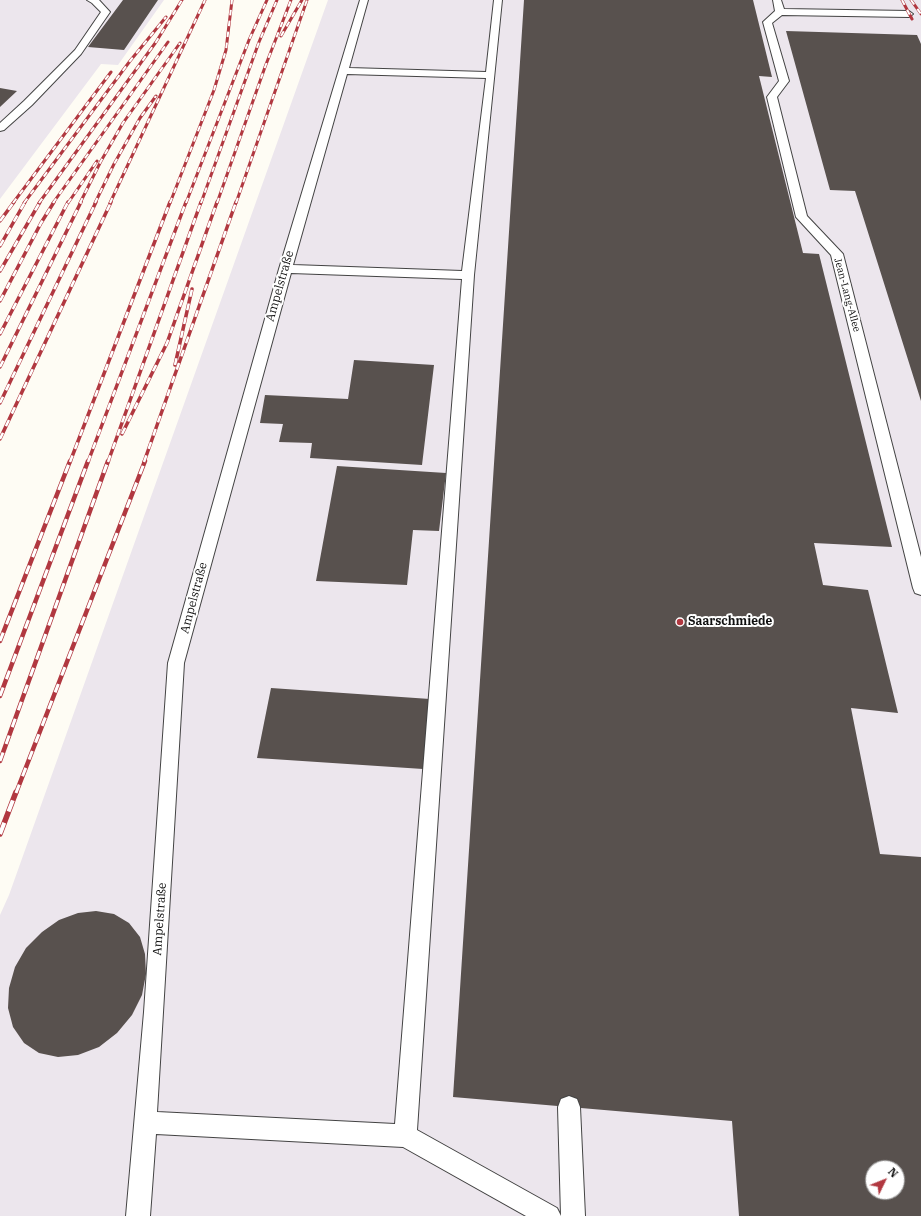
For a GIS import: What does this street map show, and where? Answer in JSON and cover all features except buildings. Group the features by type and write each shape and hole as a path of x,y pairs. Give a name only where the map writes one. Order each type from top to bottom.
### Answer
{"lane":[{"path":"0,128 28,103 78,52 106,12 95,1 90,0"},
{"name":"Ampelstraße","path":"138,1216 146,1122 176,663 285,269 364,0"},
{"path":"405,1136 468,276 491,76 498,0"},
{"path":"777,0 780,12 908,13"},
{"name":"Jean-Lang-Allee","path":"780,12 767,22 784,82 772,97 802,217 837,254 921,588"},
{"path":"342,71 491,76"},
{"path":"285,269 468,276"},
{"path":"569,1107 573,1216"},
{"path":"146,1122 405,1136 549,1216"}],"shaded area":[{"path":"0,0 164,0 118,65 101,64 0,199"},
{"path":"328,0 921,0 921,1216 0,1216 0,915 9,895"}],"railway":[{"path":"39,203 156,42 182,0"},
{"path":"110,203 205,0"},
{"path":"170,203 214,90 226,50 232,0"},
{"path":"186,203 249,40 267,0"},
{"path":"201,203 259,42 277,0"},
{"path":"217,203 265,67 291,0"},
{"path":"281,36 302,0"},
{"path":"236,203 307,0"},
{"path":"902,0 912,19"},
{"path":"911,0 921,14"},
{"path":"24,203 130,61 166,17"},
{"path":"53,203 168,42"},
{"path":"80,203 101,161 123,123 180,43"},
{"path":"13,203 111,72"},
{"path":"95,203 114,164 140,118 156,96"},
{"path":"68,203 97,161"},
{"path":"0,221 14,202"},
{"path":"0,246 25,202"},
{"path":"0,271 40,202"},
{"path":"0,301 41,223 54,202"},
{"path":"0,334 68,202"},
{"path":"0,367 81,202"},
{"path":"0,403 96,202"},
{"path":"0,439 111,202"},
{"path":"70,462 170,202"},
{"path":"88,462 186,202"},
{"path":"108,462 201,202"},
{"path":"122,434 167,343 217,202"},
{"path":"144,462 236,202"},
{"path":"175,365 192,289"},
{"path":"0,641 70,461"},
{"path":"0,696 88,461"},
{"path":"0,761 108,461"},
{"path":"16,793 145,461"},
{"path":"0,834 16,792"}],"place":[{"name":"Saarschmiede","path":"680,622"}]}
